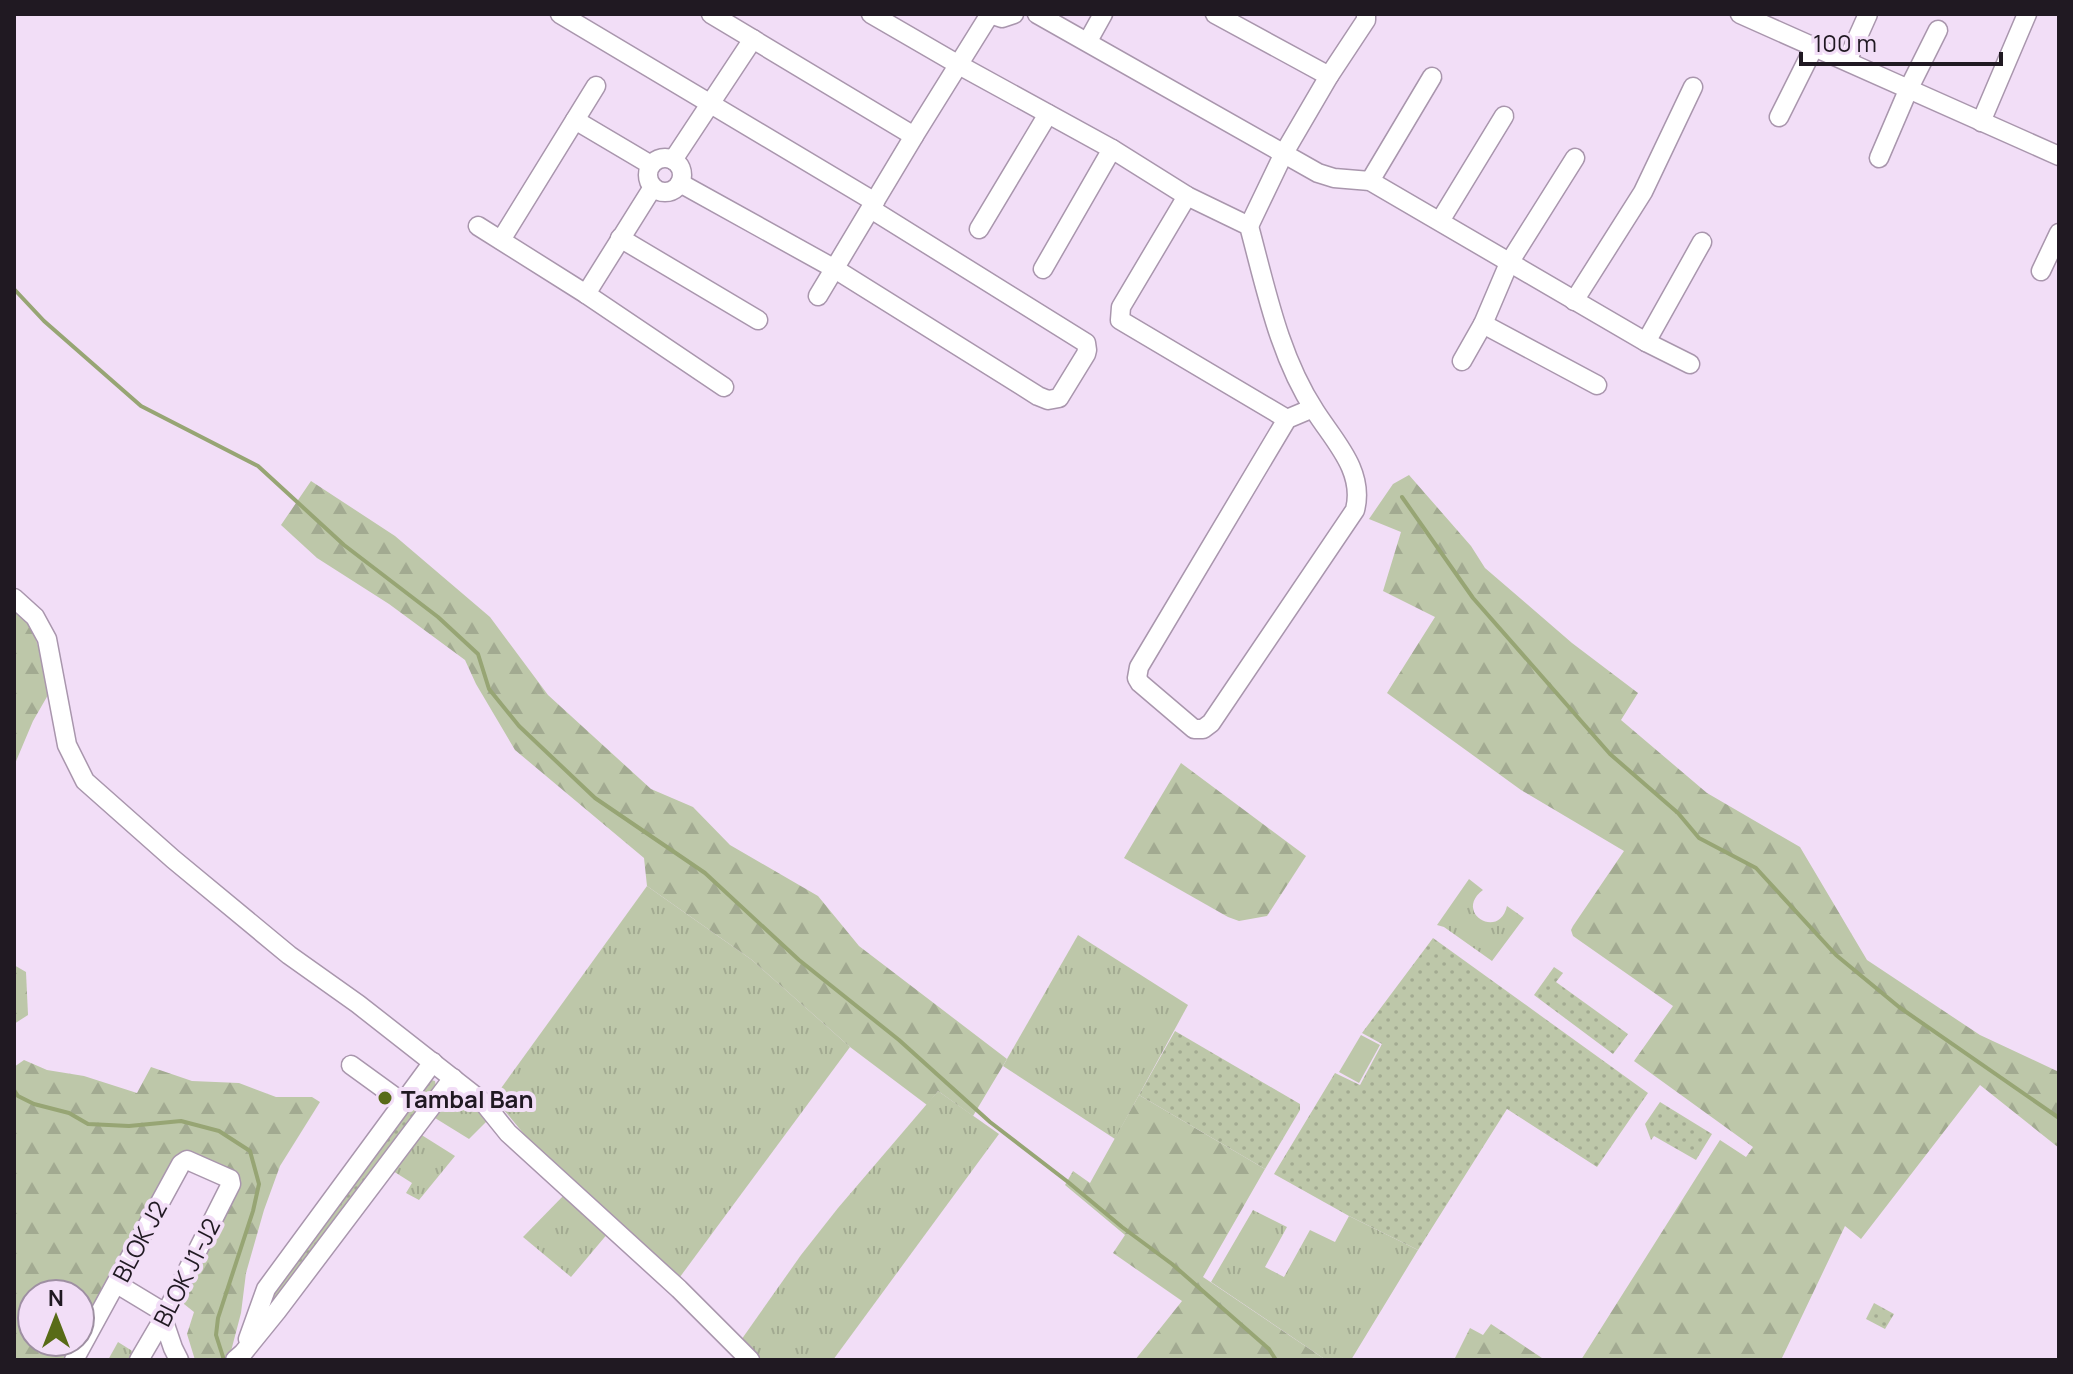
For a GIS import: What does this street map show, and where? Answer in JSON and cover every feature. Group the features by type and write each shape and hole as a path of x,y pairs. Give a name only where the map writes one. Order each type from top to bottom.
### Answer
{"street":[{"path":"560,14 711,103 1082,340 1087,346 1086,354 1059,398 1048,400 835,269 680,183"},
{"path":"711,14 914,136"},
{"path":"871,14 1112,149 1187,196 1249,226"},
{"path":"818,296 990,14 1002,18 1014,14"},
{"path":"1037,14 1318,173 1334,178 1370,181 1574,301 1690,364"},
{"path":"1088,41 1103,14"},
{"path":"1215,14 1329,76"},
{"path":"1313,408 1287,419 1139,667 1137,678 1140,683 1194,729 1203,729 1211,723 1355,510 1358,486 1355,476 1345,454 1313,408 1293,370 1249,226 1284,153 1366,20 1366,14"},
{"path":"1740,14 1766,19 1814,47 1981,122 2057,150"},
{"path":"1847,61 1868,14"},
{"path":"1981,122 2027,14"},
{"path":"1879,158 1938,30"},
{"path":"673,160 753,39"},
{"path":"1779,117 1814,47"},
{"path":"1370,181 1432,77"},
{"path":"501,240 596,86"},
{"path":"1574,301 1643,192 1693,87"},
{"path":"979,229 1048,114"},
{"path":"1440,221 1504,116"},
{"path":"575,120 651,165"},
{"path":"1043,269 1112,149"},
{"path":"664,158 673,160 682,173 680,183 668,191 653,187 648,174 651,165 664,158"},
{"path":"1462,361 1483,324 1509,263 1575,158"},
{"path":"586,294 653,187"},
{"path":"1187,196 1121,307 1120,320 1287,419"},
{"path":"478,226 724,387"},
{"path":"2041,271 2059,233"},
{"path":"620,238 758,320"},
{"path":"1646,342 1702,242"},
{"path":"1483,324 1597,385"},
{"path":"14,598 35,617 47,639 67,745 85,781 289,955 483,1102 508,1133 679,1289 750,1360"},
{"path":"351,1065 402,1102"},
{"path":"239,1356 266,1289 402,1102 443,1070"},
{"path":"239,1356 443,1070"},
{"name":"BLOK J1-J2","path":"139,1360 231,1184 230,1179 187,1160 181,1164"},
{"name":"BLOK J2","path":"74,1360 181,1164"},
{"path":"117,1284 160,1310 179,1360"}],"green space":[{"path":"1409,475 1471,546 1485,568 1572,643 1638,693 1621,720 1707,793 1800,847 1867,960 1980,1035 2059,1072 2059,1148 1980,1085 1861,1239 1845,1226 1781,1360 1581,1360 1720,1140 1746,1157 1753,1147 1634,1061 1673,1006 1573,936 1573,926 1624,851 1521,790 1387,693 1435,617 1383,591 1401,532 1369,519 1393,484"},
{"path":"311,481 395,536 490,617 548,695 651,789 693,807 730,845 818,896 859,946 1007,1059 973,1116 938,1091 927,1105 850,1047 752,960 647,886 644,858 515,750 465,660 389,604 317,558 281,525"},
{"path":"14,610 35,637 48,695 14,766"},
{"path":"1181,763 1306,856 1267,916 1239,921 1228,917 1124,858"},
{"path":"1469,879 1483,890 1475,898 1473,907 1481,919 1496,921 1507,906 1524,918 1492,961 1437,925"},
{"path":"647,886 752,960 850,1047 677,1281 533,1145 494,1098"},
{"path":"1078,935 1188,1005 1115,1139 1003,1066"},
{"path":"1433,938 1648,1093 1597,1167 1507,1109 1418,1250 1274,1174 1335,1073 1360,1085 1382,1044 1362,1033"},
{"path":"14,965 26,972 28,1015 14,1024"},
{"path":"1554,967 1563,973 1556,982 1628,1034 1613,1054 1534,995"},
{"path":"1175,1031 1300,1104 1300,1110 1265,1169 1139,1095"},
{"path":"1361,1035 1380,1045 1359,1083 1339,1072"},
{"path":"24,1060 47,1070 84,1076 137,1093 151,1067 192,1081 239,1083 276,1097 312,1097 320,1102 280,1166 264,1210 246,1273 241,1313 230,1355 222,1360 195,1360 187,1334 194,1312 179,1300 240,1178 220,1166 174,1164 96,1301 96,1278 16,1278 16,1358 64,1358 14,1360 14,1067"},
{"path":"431,1080 435,1081 436,1087 274,1303 268,1300"},
{"path":"938,1091 999,1134 833,1360 758,1360 739,1343 838,1208"},
{"path":"458,1094 464,1095 489,1119 469,1139 435,1118 448,1100"},
{"path":"1139,1095 1265,1169 1203,1277 1326,1360 1135,1360 1182,1301 1113,1253 1125,1235 1065,1185 1073,1171 1090,1183"},
{"path":"1660,1102 1712,1134 1696,1160 1654,1136 1651,1140 1645,1124"},
{"path":"420,1134 455,1156 419,1200 406,1193 412,1183 393,1171"},
{"path":"566,1193 609,1232 571,1277 523,1237"},
{"path":"1253,1210 1287,1227 1265,1267 1284,1277 1310,1230 1335,1242 1349,1216 1418,1250 1351,1360 1326,1360 1211,1282"},
{"path":"1874,1303 1894,1314 1885,1329 1866,1319"},
{"path":"1491,1324 1545,1360 1454,1360 1470,1328 1483,1335"},
{"path":"118,1342 137,1354 134,1360 108,1360"}],"waterway":[{"path":"14,289 44,321 141,406 258,466 344,545 438,617 478,654 489,689 519,726 595,798 705,873 799,960 899,1040 990,1122 1172,1264 1269,1349 1276,1360"},
{"path":"1402,497 1473,598 1610,754 1678,813 1699,838 1756,868 1836,955 1899,1007 2059,1118"},
{"path":"14,1090 18,1096 34,1104 69,1113 88,1124 129,1126 181,1121 219,1131 250,1151 259,1184 218,1318 216,1335 224,1360"}],"place":[{"name":"Tambal Ban","path":"385,1098"}]}
